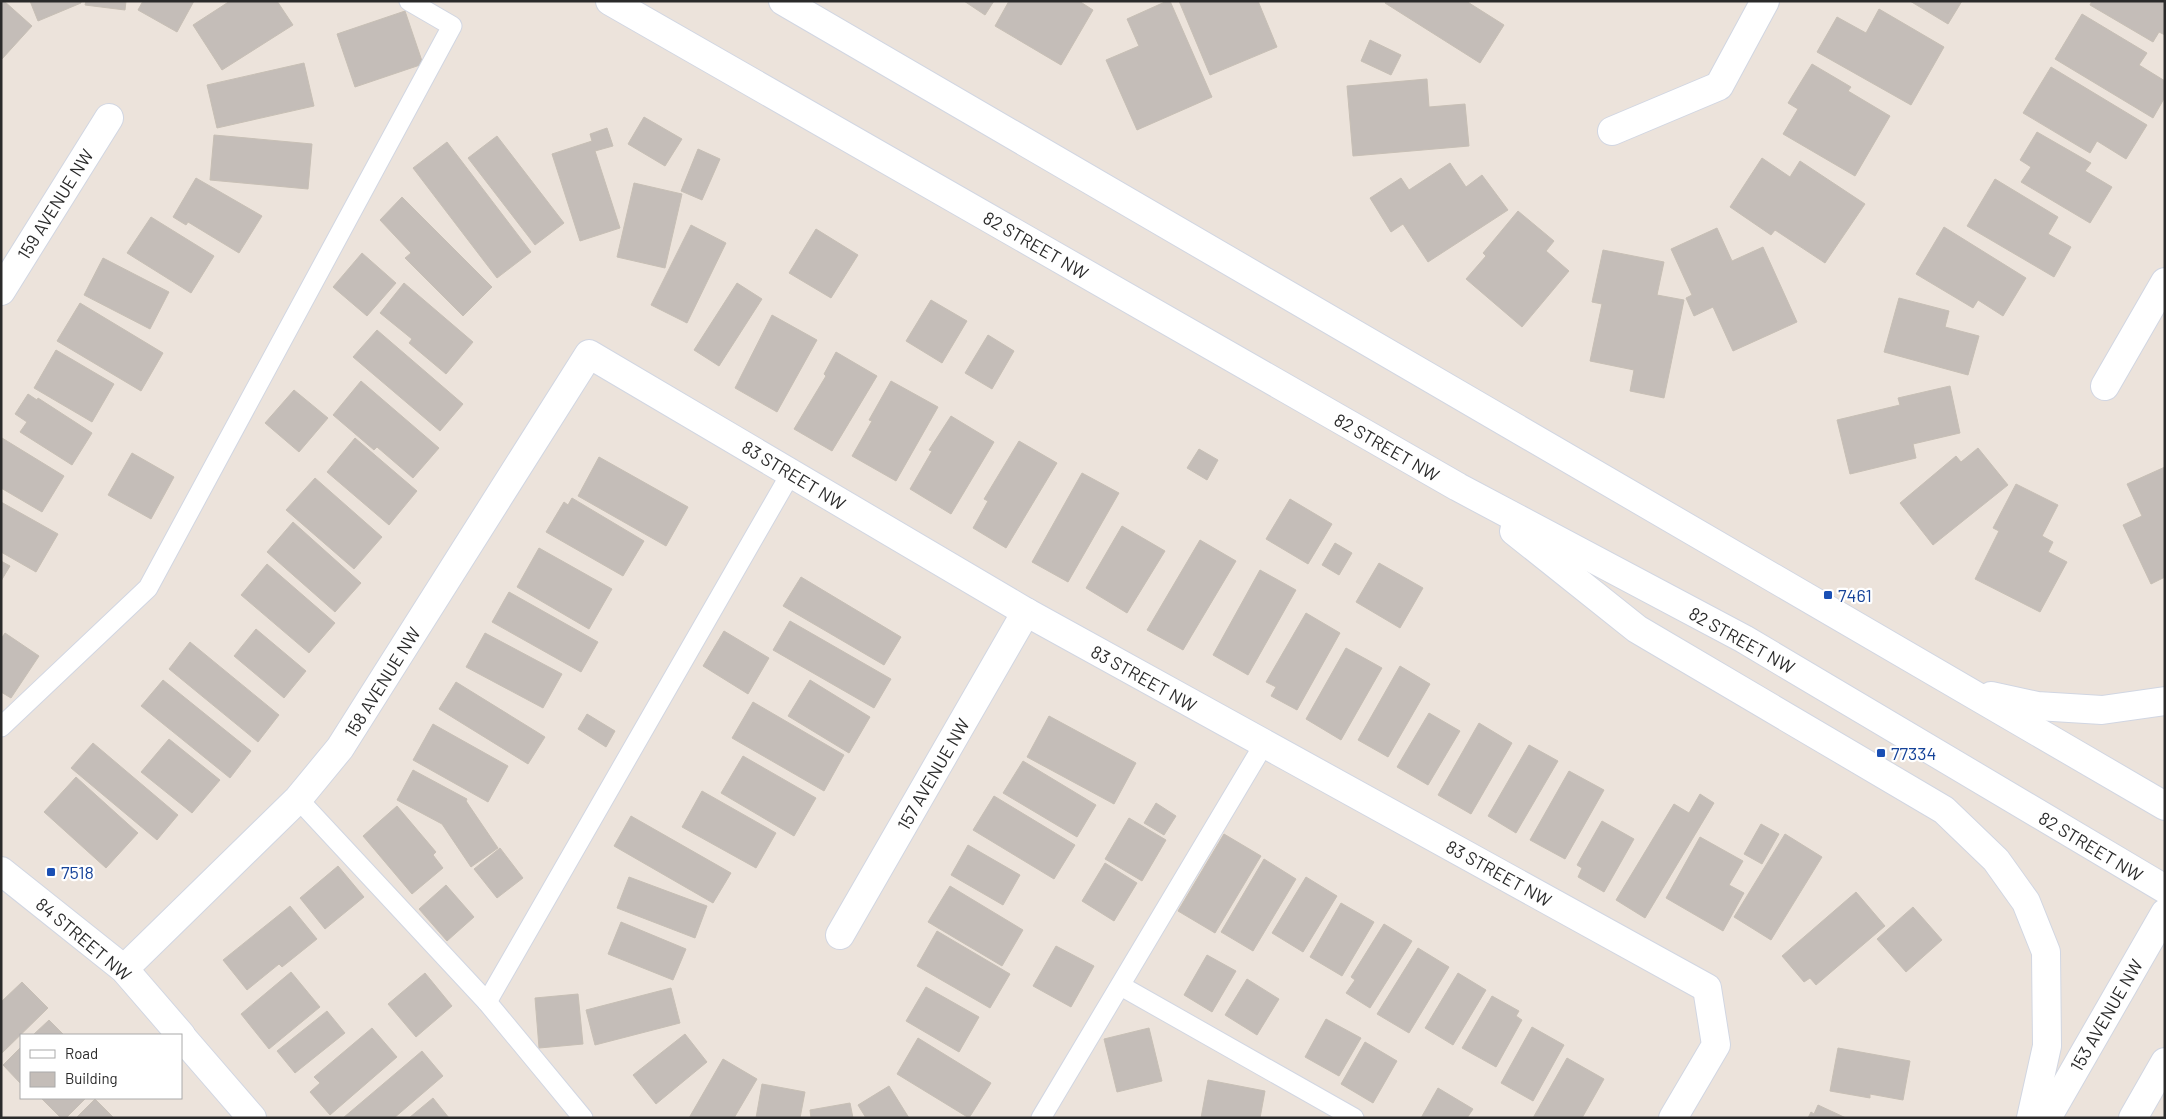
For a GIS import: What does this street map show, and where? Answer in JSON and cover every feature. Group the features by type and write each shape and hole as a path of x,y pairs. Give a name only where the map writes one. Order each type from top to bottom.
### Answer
{"main road":[{"name":"82 STREET NW","path":"610,1 1458,487 1744,639 2165,889"},
{"path":"783,1 2165,806"},
{"path":"1612,131 1719,86 1766,1"},
{"name":"159 AVENUE NW","path":"1,291 109,118"},
{"path":"2106,386 2165,282"},
{"name":"83 STREET NW","path":"590,354 1026,612 1707,988 1716,1045 1673,1118"},
{"name":"158 AVENUE NW","path":"124,969 298,799 340,748 590,354"},
{"path":"1458,487 1637,629 1944,810 1996,860 2026,902 2046,952 2047,1046 2031,1118"},
{"name":"157 AVENUE NW","path":"840,935 1026,612"},
{"path":"1966,691 2037,706 2102,710 2165,701"},
{"name":"84 STREET NW","path":"1,871 124,969 180,1034"},
{"name":"153 AVENUE NW","path":"2047,1118 2165,913"},
{"name":"84 STREET NW","path":"182,1036 252,1118"},
{"path":"2133,1118 2165,1062"}],"lane":[{"path":"1,727 148,588 452,26 410,1"},
{"path":"486,1002 790,473"},
{"path":"1041,1118 1264,744"},
{"path":"298,799 486,1002 583,1118"},
{"path":"1121,986 1354,1118"}],"building":[{"path":"1,1 4,1 32,26 2,59"},
{"path":"30,1 81,1 81,3 38,21"},
{"path":"86,1 126,1 125,10 85,5"},
{"path":"143,1 194,1 177,32 138,10"},
{"path":"230,1 277,1 293,25 222,70 193,25"},
{"path":"964,1 994,1 985,15"},
{"path":"1009,1 1079,1 1093,10 1061,65 995,26"},
{"path":"1170,1 1212,97 1137,130 1106,60 1139,46 1127,19"},
{"path":"1179,1 1258,1 1277,47 1210,75"},
{"path":"1386,1 1466,1 1504,25 1480,63 1385,3"},
{"path":"1910,1 1962,1 1948,24"},
{"path":"2092,1 2165,1 2165,35 2159,32 2153,42 2090,5"},
{"path":"1879,9 1944,47 1911,105 1817,52 1837,17 1866,33"},
{"path":"405,11 423,64 355,87 337,34"},
{"path":"2082,14 2147,53 2139,65 2165,81 2165,97 2153,118 2055,59"},
{"path":"1370,40 1401,55 1391,75 1361,61"},
{"path":"304,63 314,106 217,128 207,85"},
{"path":"1812,64 1851,87 1848,91 1890,116 1855,176 1783,134 1798,109 1788,103"},
{"path":"2051,67 2147,125 2126,159 2097,141 2090,153 2023,113"},
{"path":"1427,79 1429,107 1465,104 1469,146 1353,156 1347,86"},
{"path":"644,117 682,139 665,166 628,144"},
{"path":"607,128 613,146 595,151 620,228 580,241 552,154 592,141 590,134"},
{"path":"2037,132 2091,163 2085,171 2112,187 2090,223 2021,182 2031,167 2020,160"},
{"path":"214,135 312,144 308,189 210,180"},
{"path":"497,136 564,223 535,245 468,158"},
{"path":"447,142 531,252 497,278 413,168"},
{"path":"698,149 720,159 702,200 681,191"},
{"path":"1762,158 1790,177 1800,161 1865,204 1825,263 1775,230 1771,235 1730,207"},
{"path":"1450,163 1466,187 1482,175 1508,210 1428,262 1403,224 1391,232 1370,198 1401,178 1409,190"},
{"path":"196,178 262,216 239,253 188,222 186,225 173,217"},
{"path":"1995,179 2058,217 2048,234 2071,247 2054,277 1967,226"},
{"path":"634,183 682,194 665,268 617,257"},
{"path":"402,197 492,287 463,316 405,258 411,253 380,220"},
{"path":"1518,211 1554,241 1546,251 1569,271 1522,327 1466,279 1486,256 1483,253"},
{"path":"151,217 214,256 191,293 127,253"},
{"path":"691,225 726,243 687,323 651,305"},
{"path":"1944,227 2026,278 2003,316 1978,300 1973,308 1916,274"},
{"path":"1717,228 1732,261 1763,247 1797,322 1733,351 1713,307 1694,316 1686,298 1692,295 1671,249"},
{"path":"816,229 858,255 831,298 789,273"},
{"path":"1603,250 1664,262 1657,295 1684,300 1664,398 1630,391 1634,370 1590,361 1602,304 1592,302"},
{"path":"362,253 396,283 367,316 333,287"},
{"path":"103,258 169,292 150,329 84,295"},
{"path":"404,283 473,342 446,374 409,343 412,339 380,313"},
{"path":"737,283 762,299 719,366 694,350"},
{"path":"1899,298 1949,311 1945,327 1979,336 1968,375 1884,352"},
{"path":"931,300 967,321 942,363 906,341"},
{"path":"80,303 163,353 141,391 57,341"},
{"path":"772,315 817,340 777,412 735,388"},
{"path":"377,330 463,404 440,431 353,357"},
{"path":"988,335 1014,351 992,389 965,373"},
{"path":"56,350 114,384 92,422 34,388"},
{"path":"836,352 877,376 832,451 794,429 826,376 824,374"},
{"path":"361,381 439,448 413,478 377,447 374,450 333,415"},
{"path":"891,381 938,407 896,481 852,456 872,421 869,420"},
{"path":"1950,386 1960,433 1913,444 1916,458 1850,474 1837,420 1900,405 1898,398"},
{"path":"294,390 328,418 299,452 265,423"},
{"path":"28,394 37,400 38,398 92,433 72,465 20,432 27,422 15,414"},
{"path":"951,416 994,442 951,514 910,489 932,451 929,450"},
{"path":"2,438 64,476 42,512 1,488"},
{"path":"355,438 417,491 389,525 327,472"},
{"path":"1019,441 1057,463 1006,548 973,528 988,501 984,499"},
{"path":"1978,448 2008,485 1933,545 1900,503 1956,456 1961,462"},
{"path":"1199,449 1218,460 1207,480 1187,468"},
{"path":"132,453 174,477 151,519 108,495"},
{"path":"599,457 688,507 666,546 578,496"},
{"path":"2165,467 2165,577 2151,584 2123,525 2142,516 2127,484"},
{"path":"1082,473 1119,493 1068,582 1032,562"},
{"path":"315,478 382,537 354,569 286,510"},
{"path":"2016,484 2058,505 2042,536 2053,542 2048,552 2067,562 2040,612 1975,579 1999,531 1993,528"},
{"path":"572,498 644,541 623,576 546,532 564,502 568,505"},
{"path":"1290,499 1332,524 1308,564 1266,539"},
{"path":"1,502 58,534 36,572 1,552"},
{"path":"293,522 361,583 335,612 267,552"},
{"path":"1122,526 1165,551 1127,613 1086,588"},
{"path":"1200,540 1236,561 1183,650 1147,630"},
{"path":"1335,543 1352,553 1339,575 1322,565"},
{"path":"539,548 612,589 589,629 517,587"},
{"path":"1,561 10,566 1,581"},
{"path":"1379,563 1423,588 1400,628 1356,602"},
{"path":"267,564 335,623 309,653 241,595"},
{"path":"1260,570 1296,590 1248,675 1213,655"},
{"path":"801,577 901,637 884,665 783,606"},
{"path":"509,592 598,642 581,672 492,622"},
{"path":"1306,613 1340,633 1297,710 1271,696 1276,687 1266,682"},
{"path":"790,621 891,679 874,708 773,650"},
{"path":"256,629 306,671 284,698 234,656"},
{"path":"724,631 769,658 748,694 703,666"},
{"path":"5,633 39,656 11,698 1,692 1,639"},
{"path":"485,633 562,674 543,708 466,667"},
{"path":"190,642 279,715 258,742 169,669"},
{"path":"1346,648 1382,668 1341,740 1306,719"},
{"path":"1400,666 1430,684 1388,757 1358,740"},
{"path":"163,680 251,751 230,778 141,706"},
{"path":"810,680 870,717 849,753 788,716"},
{"path":"456,682 545,737 528,764 439,709"},
{"path":"753,702 844,755 824,791 732,738"},
{"path":"1429,713 1460,731 1428,785 1397,767"},
{"path":"587,714 615,731 606,747 578,729"},
{"path":"1049,716 1136,763 1114,804 1027,757"},
{"path":"1479,723 1512,743 1471,814 1438,795"},
{"path":"433,724 508,766 488,802 413,760"},
{"path":"169,739 220,780 192,813 141,772"},
{"path":"93,743 178,815 157,840 71,768"},
{"path":"1529,745 1558,761 1516,833 1488,816"},
{"path":"743,756 816,798 794,836 721,793"},
{"path":"1023,761 1096,805 1077,837 1003,793"},
{"path":"413,770 467,799 466,801 498,848 471,867 442,824 397,800"},
{"path":"1569,771 1604,790 1565,859 1530,840"},
{"path":"76,777 138,833 106,868 44,812"},
{"path":"702,791 776,833 756,868 682,827"},
{"path":"1700,794 1714,803 1645,918 1616,900 1674,804 1689,813"},
{"path":"994,796 1075,845 1054,879 973,830"},
{"path":"1156,803 1176,816 1164,835 1144,823"},
{"path":"397,806 436,852 433,855 443,868 412,894 363,836"},
{"path":"631,816 731,873 713,903 614,846"},
{"path":"1129,818 1166,840 1142,881 1105,859"},
{"path":"1602,821 1634,839 1604,892 1578,877 1582,868 1577,865"},
{"path":"1761,824 1779,834 1762,864 1744,854"},
{"path":"1224,834 1261,856 1215,933 1178,911"},
{"path":"1785,834 1822,857 1771,940 1734,917"},
{"path":"1700,837 1743,861 1729,885 1744,893 1723,931 1666,898"},
{"path":"968,845 1020,875 1003,905 951,875"},
{"path":"500,848 523,878 497,898 474,869"},
{"path":"1264,859 1296,879 1253,951 1221,932"},
{"path":"1105,863 1137,883 1114,921 1082,901"},
{"path":"338,866 364,897 325,929 300,898"},
{"path":"629,877 707,906 695,938 617,908"},
{"path":"1306,877 1337,896 1303,952 1272,933"},
{"path":"446,885 474,917 447,941 419,909"},
{"path":"950,886 1023,930 1002,966 928,922"},
{"path":"1856,892 1885,926 1816,985 1810,978 1804,982 1782,956"},
{"path":"1341,903 1374,922 1342,976 1310,957"},
{"path":"290,906 317,939 282,967 279,964 247,990 223,960"},
{"path":"1913,907 1942,940 1906,972 1877,939"},
{"path":"621,922 686,949 673,980 608,954"},
{"path":"1384,924 1412,941 1370,1008 1346,993 1355,980 1351,977"},
{"path":"937,931 1010,974 990,1008 917,966"},
{"path":"1056,946 1094,966 1071,1007 1033,986"},
{"path":"1418,948 1449,967 1409,1033 1377,1014"},
{"path":"1207,955 1236,971 1212,1012 1184,995"},
{"path":"291,972 320,1007 269,1049 241,1014"},
{"path":"425,973 452,1006 416,1037 388,1004"},
{"path":"1458,973 1486,990 1453,1045 1425,1028"},
{"path":"1247,979 1279,999 1257,1035 1225,1015"},
{"path":"22,982 48,1008 1,1054 1,1002"},
{"path":"926,987 979,1017 959,1052 906,1021"},
{"path":"671,988 680,1023 595,1045 586,1010"},
{"path":"578,994 583,1044 539,1048 535,998"},
{"path":"1492,996 1519,1011 1516,1016 1522,1020 1496,1067 1462,1048"},
{"path":"327,1011 345,1033 295,1073 277,1051"},
{"path":"1326,1019 1361,1038 1339,1076 1305,1057"},
{"path":"49,1020 63,1034 34,1034"},
{"path":"1532,1027 1564,1045 1533,1101 1501,1083"},
{"path":"372,1028 397,1057 330,1115 310,1092 320,1083 314,1077"},
{"path":"1149,1028 1162,1081 1117,1092 1104,1039"},
{"path":"685,1034 707,1062 656,1104 633,1075"},
{"path":"918,1038 991,1083 969,1118 897,1074"},
{"path":"1365,1042 1397,1061 1373,1103 1341,1084"},
{"path":"20,1048 20,1083 3,1065"},
{"path":"1838,1048 1910,1061 1903,1100 1870,1094 1870,1098 1830,1091"},
{"path":"422,1051 443,1076 394,1118 343,1118"},
{"path":"1567,1058 1604,1079 1582,1118 1533,1118"},
{"path":"723,1059 757,1079 734,1118 689,1118"},
{"path":"1208,1080 1265,1091 1260,1118 1201,1118"},
{"path":"762,1084 805,1092 800,1118 756,1118"},
{"path":"889,1086 909,1118 866,1118 858,1105"},
{"path":"1438,1088 1473,1109 1467,1118 1421,1118"},
{"path":"433,1098 449,1118 409,1118"},
{"path":"42,1099 85,1099 66,1118 61,1118"},
{"path":"95,1099 114,1118 76,1118"},
{"path":"850,1103 853,1118 811,1118 810,1110"},
{"path":"1818,1105 1846,1118 1808,1118 1811,1112 1814,1114"}],"place":[{"name":"7461","path":"1828,595"},
{"name":"77334","path":"1881,753"},
{"name":"7518","path":"51,872"}]}
